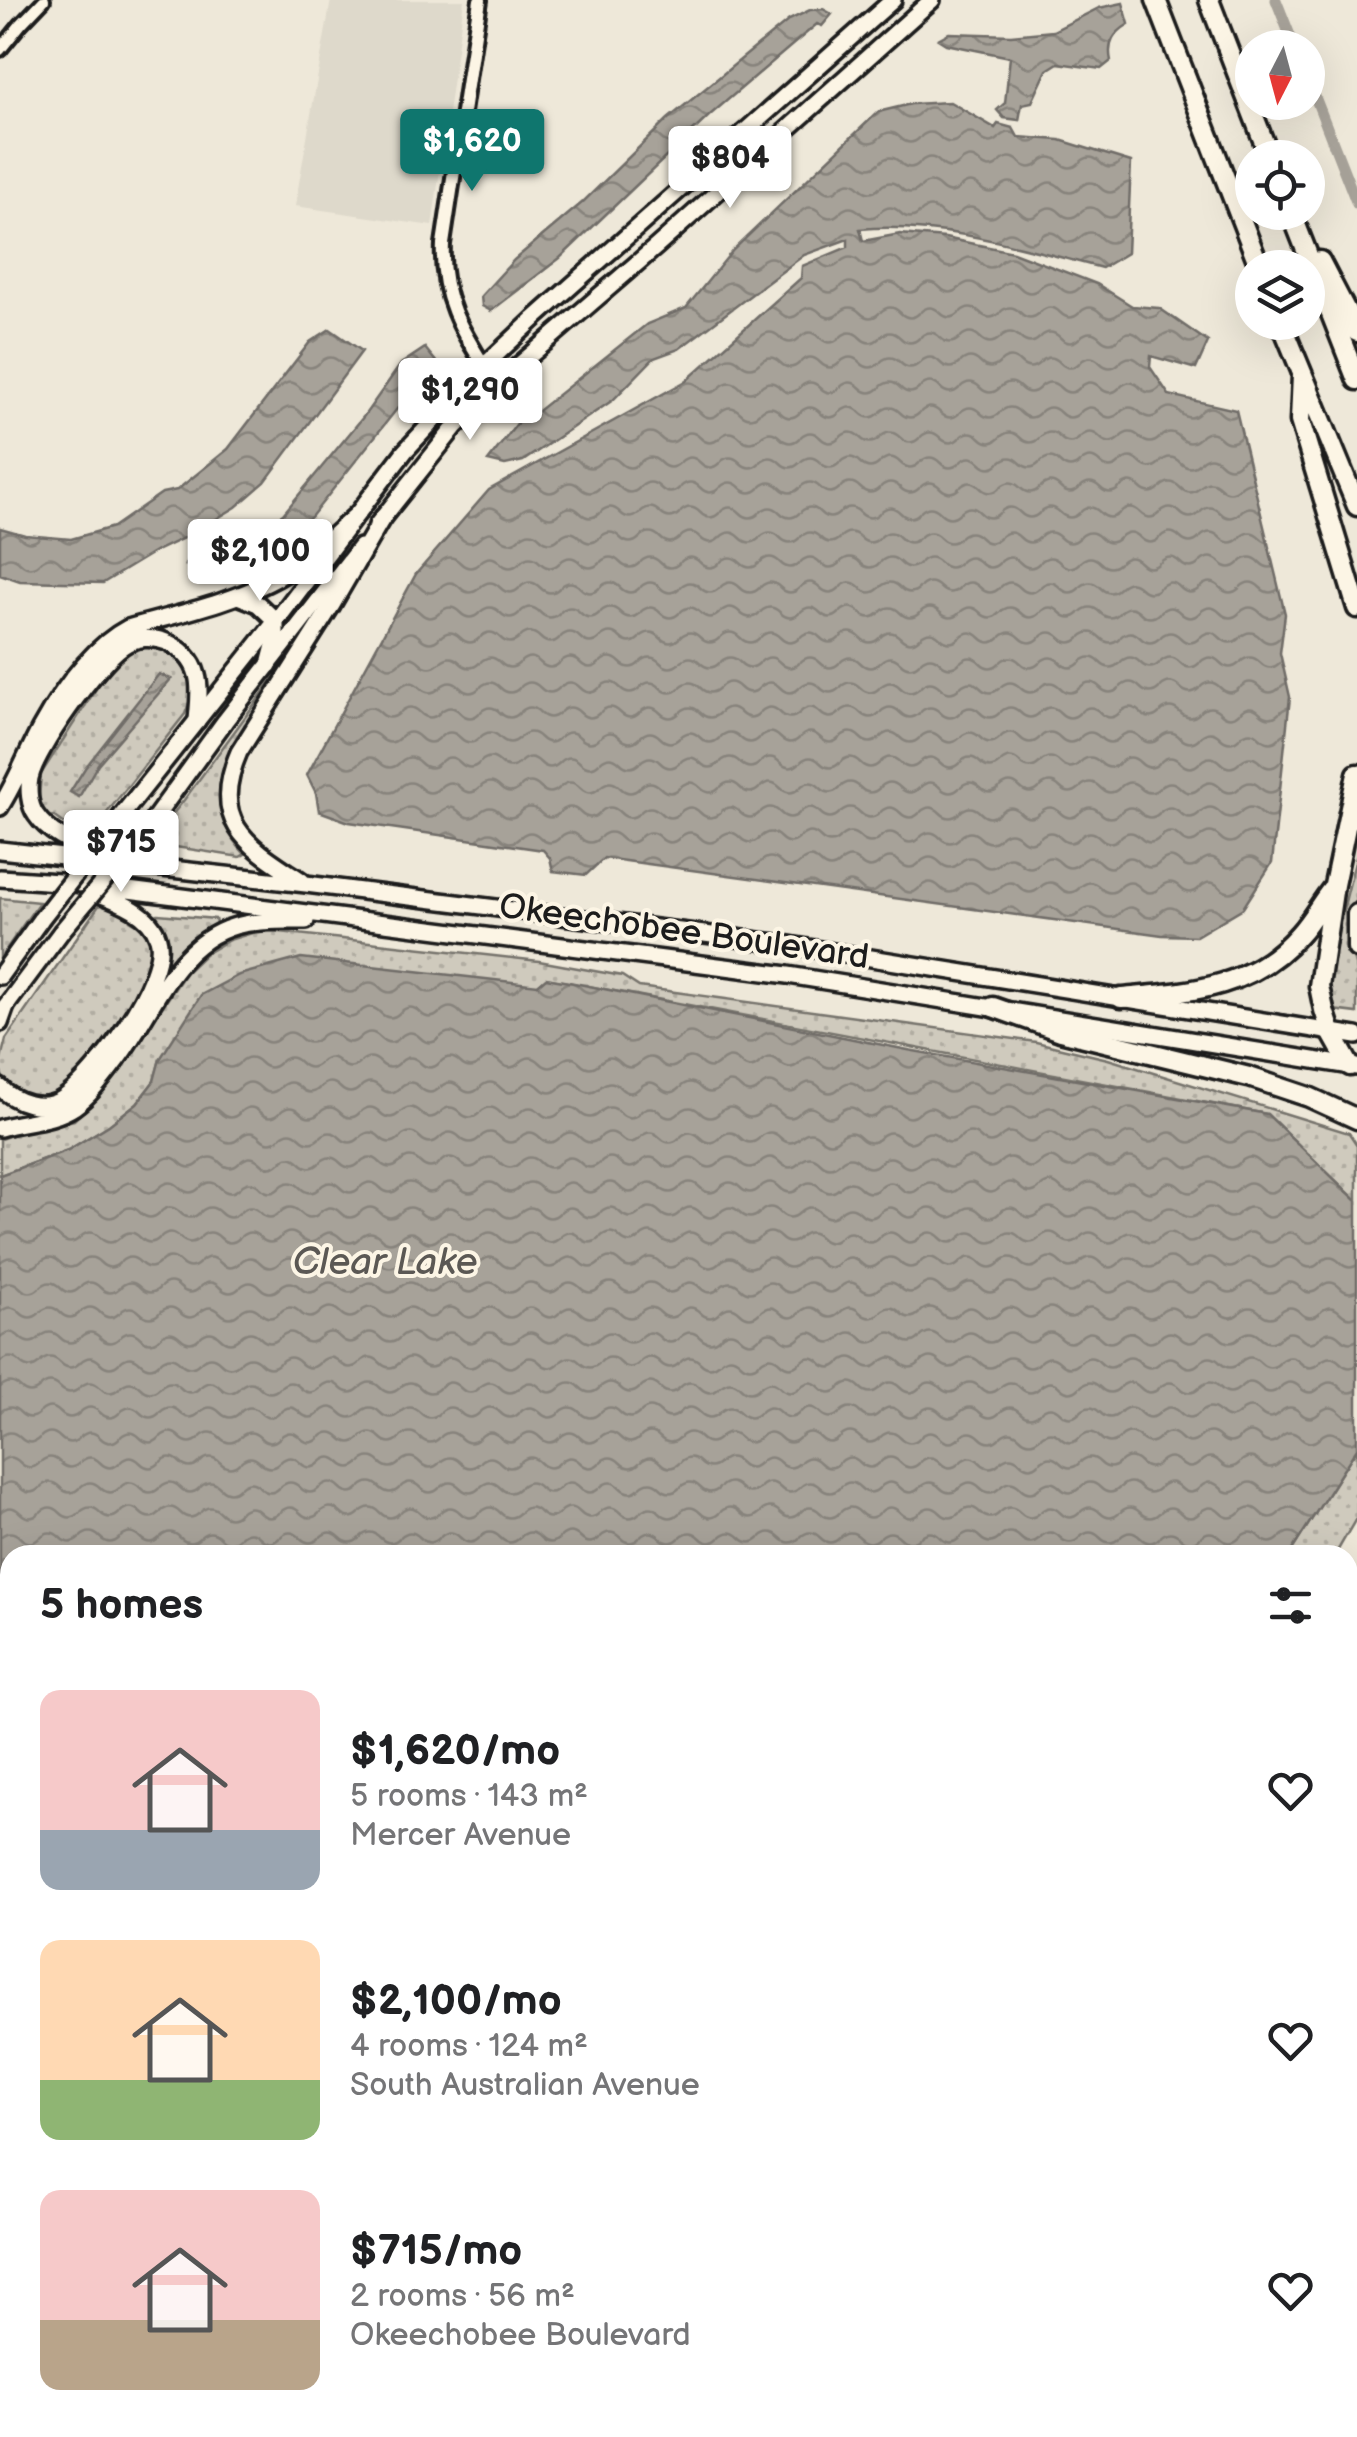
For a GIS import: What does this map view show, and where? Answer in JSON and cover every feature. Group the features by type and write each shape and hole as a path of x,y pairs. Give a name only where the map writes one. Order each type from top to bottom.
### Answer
{"highway":[{"path":"1156,0 1253,250"},
{"path":"1209,0 1263,140"},
{"path":"1299,230 1357,380"},
{"path":"1302,230 1357,332"},
{"path":"1289,340 1357,506"},
{"path":"1302,375 1300,421 1357,608"},
{"path":"1354,1066 1331,1032 1319,986 1357,774"},
{"path":"1121,998 1187,992 1241,978 1269,962 1298,935 1334,886"},
{"path":"1357,914 1357,948"},
{"path":"993,1007 1060,1031 1248,1077 1357,1119"},
{"path":"1309,1098 1357,1132"}],"main road":[{"path":"0,976 405,451 484,366 893,0"},
{"path":"0,1024 3,1010 61,932 146,830 455,427 496,386 932,0"},
{"path":"0,806 41,728 104,644 128,628 238,596 280,576 357,514"},
{"path":"306,884 254,849 242,836 230,804 231,770 383,517"},
{"path":"238,596 258,604 276,621 269,665"},
{"path":"114,862 69,841 34,813 30,777 45,746 95,673 119,649 136,640 158,639 178,648 192,662 199,682 197,721"},
{"name":"Okeechobee Boulevard","path":"0,850 784,944 1357,1036"},
{"name":"Okeechobee Boulevard","path":"0,878 74,883 749,969 1354,1066"},
{"path":"0,1087 20,1102 49,1104 62,1100 110,1047 156,970 160,944 151,926 134,910 74,883"},
{"path":"0,1128 58,1115 80,1102 127,1046 182,960 210,938 240,925 265,922 362,920"}],"street":[{"path":"0,50 44,0"},
{"path":"480,0 442,250 451,308 496,386"}],"shaded area":[{"path":"331,0 464,0 432,226 295,206"},
{"path":"149,646 175,654 189,668 192,688 185,714 91,833 76,832 54,816 47,817 39,799 41,774 107,672 132,650"},
{"path":"295,649 240,735 223,770 219,794 222,813 228,831 245,854 240,857 150,843 184,800"},
{"path":"1357,853 1357,896 1351,915 1350,948 1357,971 1357,1013 1333,1010 1331,977"},
{"path":"0,898 39,902 0,958"},
{"path":"100,904 131,915 130,920 137,924 139,921 150,941 152,964 110,1034 66,1086 47,1096 22,1093 7,1083 0,1068 6,1039"},
{"path":"153,916 215,919 217,926 187,946 165,974 167,946"},
{"path":"262,930 539,961 622,976 639,987 1036,1042 1108,1059 1349,1133 1357,1145 1357,1201 1266,1114 546,978 538,985 160,1059 154,1081 137,1103 109,1125 68,1150 0,1175 0,1139 74,1120 108,1087 186,972 205,954 229,940"},
{"path":"1357,1448 1357,1517 1341,1545 1295,1545"}],"water":[{"path":"1123,3 1129,24 1113,39 1111,61 1101,69 1058,63 1047,70 1032,102 1022,104 1019,120 1004,118 997,110 1005,103 1010,57 938,39 949,33 1011,35 1053,31 1099,8"},
{"path":"823,9 832,14 822,26 817,24 710,115 560,258 491,311 482,306 481,296 514,260 583,202 668,119 789,20 810,10"},
{"path":"950,102 995,128 998,124 1013,128 1018,137 1060,140 1131,162 1127,253 1102,268 982,238 921,229 860,229 863,241 900,234 945,238 1013,252 1097,284 1132,306 1159,308 1208,342 1196,369 1151,356 1150,367 1169,395 1236,410 1285,614 1280,653 1290,697 1272,863 1243,908 1196,936 1162,935 604,858 586,875 553,871 543,850 349,822 319,811 307,775 416,574 489,490 686,381 801,278 802,266 848,247 848,239 804,255 679,349 654,358 613,400 523,461 505,465 488,461 519,421 534,414 647,324 686,308 733,250 878,112 911,104"},
{"path":"330,329 362,351 265,482 236,507 103,583 20,581 0,574 0,528 25,535 71,539 113,527 162,493 177,490 228,449 310,342"},
{"path":"425,348 437,363 311,517 261,561 224,573 185,565 188,558 208,559 283,514 364,416 401,364"},
{"path":"159,674 171,679 98,764 79,797 70,792 85,768"},
{"name":"Clear Lake","path":"301,958 538,985 546,978 908,1050 1267,1114 1357,1201 1357,1448 1295,1545 0,1545 0,1175 68,1150 137,1103 154,1081 160,1059 201,995 239,975"}],"waterway":[{"path":"1276,0 1288,30"},
{"path":"1324,120 1357,204"}]}
